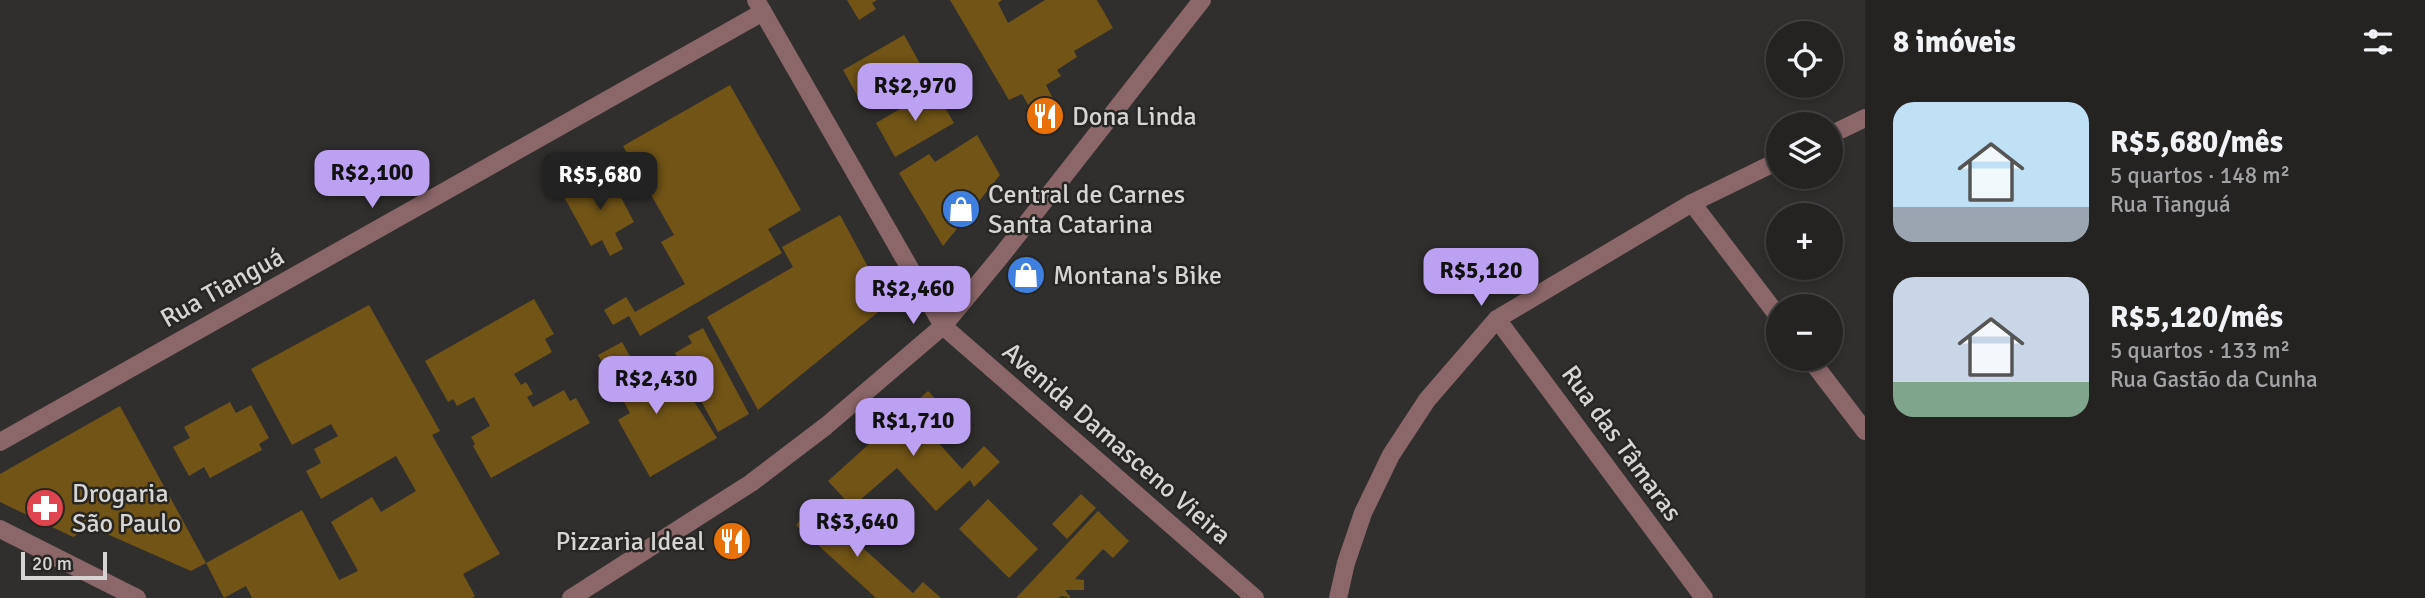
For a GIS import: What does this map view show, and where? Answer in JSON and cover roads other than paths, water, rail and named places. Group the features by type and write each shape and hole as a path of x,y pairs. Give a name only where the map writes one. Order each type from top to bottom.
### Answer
{"street":[{"path":"571,598 751,483 826,426 943,326 1202,0"},
{"name":"Avenida Damasceno Vieira","path":"759,6 943,326 1255,598"},
{"name":"Rua Tianguá","path":"0,442 759,6"},
{"path":"1843,129 1865,118"},
{"path":"1338,598 1346,563 1363,513 1391,455 1427,400 1497,319 1692,203 1766,167"},
{"path":"1692,203 1766,300"},
{"name":"Rua das Tâmaras","path":"1497,319 1704,598"},
{"path":"1819,371 1865,431"},
{"path":"0,529 137,598"}],"place":[{"name":"Dona Linda","path":"1045,116"},
{"name":"Central de Carnes Santa Catarina","path":"961,209"},
{"name":"Montana's Bike","path":"1026,275"},
{"name":"Drogaria São Paulo","path":"45,508"},
{"name":"Pizzaria Ideal","path":"732,541"}]}
